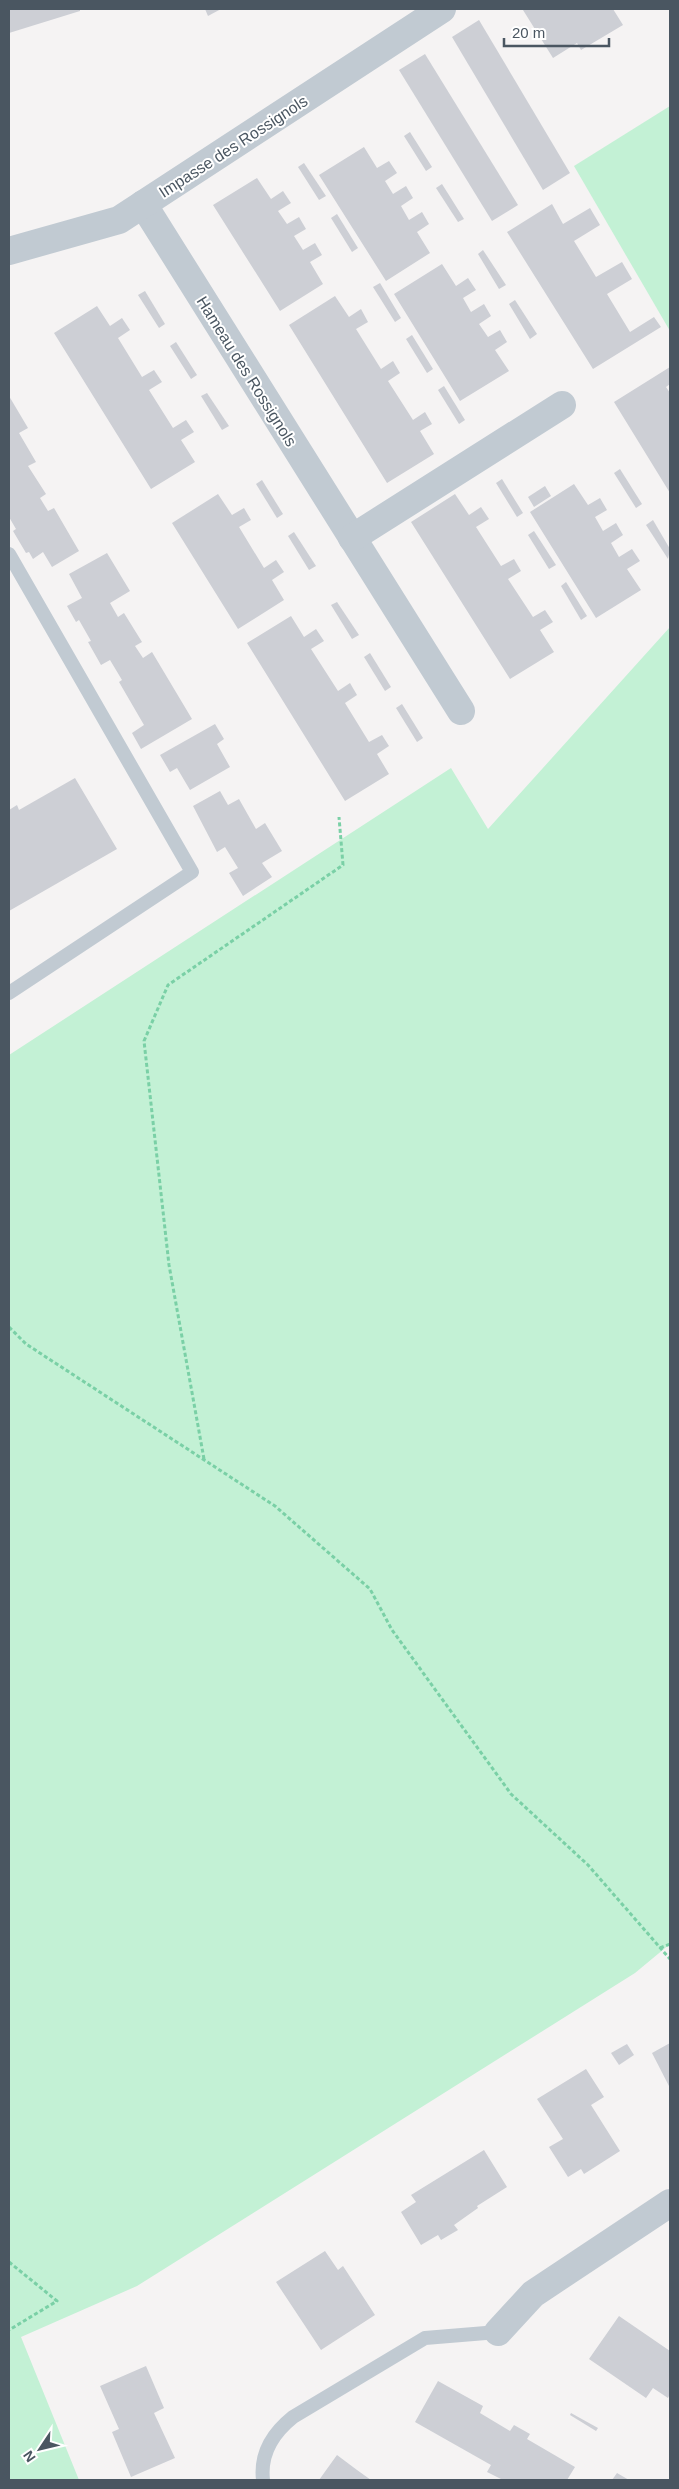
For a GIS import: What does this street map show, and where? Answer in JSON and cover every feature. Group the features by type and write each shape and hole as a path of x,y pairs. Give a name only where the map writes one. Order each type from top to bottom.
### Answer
{"street":[{"name":"Impasse des Rossignols","path":"9,251 119,220 442,9"},
{"name":"Hameau des Rossignols","path":"143,204 461,712"},
{"path":"352,538 562,405"},
{"path":"498,2332 533,2294 670,2203"}],"lane":[{"path":"9,554 192,872 9,993"},
{"path":"263,2480 265,2452 280,2427 293,2417 425,2338 498,2332"}],"path":[{"path":"204,1460 169,1265 144,1041 168,985 343,865 339,817"},
{"path":"9,1327 26,1344 276,1506 370,1589 392,1630 511,1794 588,1865 670,1959"},
{"path":"660,1948 670,1944"},
{"path":"9,2262 57,2301 9,2330"}],"green space":[{"path":"670,106 670,331 574,166"},
{"path":"670,627 670,1944 635,1973 137,2286 21,2337 79,2480 9,2480 9,1055 451,768 488,829"}],"building":[{"path":"9,9 80,9 80,11 9,33"},
{"path":"205,9 221,9 208,16"},
{"path":"613,9 623,25 581,50 577,43 553,58 523,10"},
{"path":"479,20 570,173 543,190 452,37"},
{"path":"425,54 518,205 492,221 399,70"},
{"path":"410,132 432,167 426,171 404,136"},
{"path":"364,147 377,168 389,161 397,173 385,181 393,194 406,186 413,198 401,206 409,220 422,212 429,224 417,232 430,253 386,281 319,175"},
{"path":"304,163 326,196 319,200 298,167"},
{"path":"257,178 271,199 283,191 291,203 278,211 287,224 299,217 306,229 294,236 303,250 315,243 322,255 310,262 323,284 280,311 213,205"},
{"path":"442,184 464,219 458,222 436,188"},
{"path":"552,204 563,224 590,208 600,225 574,241 596,277 622,262 632,279 607,294 630,332 654,317 661,327 593,369 507,232"},
{"path":"337,214 358,248 352,252 331,218"},
{"path":"483,250 506,285 499,289 478,254"},
{"path":"442,264 456,286 468,278 476,290 463,298 471,312 484,304 491,316 479,324 488,337 500,330 507,342 495,350 509,371 460,401 394,294"},
{"path":"380,283 401,318 395,322 373,287"},
{"path":"145,291 165,324 159,328 138,295"},
{"path":"335,296 349,317 361,309 368,322 356,329 381,369 393,361 400,373 388,381 413,420 425,412 432,424 420,431 434,454 387,483 289,325"},
{"path":"515,300 537,334 530,339 509,304"},
{"path":"97,306 110,326 122,318 130,330 118,338 142,377 154,370 162,382 149,390 173,428 186,420 194,432 181,440 195,462 151,489 54,333"},
{"path":"412,335 433,369 427,373 406,339"},
{"path":"176,342 197,375 191,379 170,346"},
{"path":"670,367 670,384 666,387 670,393 670,493 614,402"},
{"path":"444,386 465,420 459,424 438,390"},
{"path":"207,393 229,426 222,430 201,396"},
{"path":"9,396 28,428 19,433 36,462 28,466 46,494 40,498 48,511 54,508 79,551 52,567 43,552 33,559 29,552 26,553 13,531 16,529 9,517"},
{"path":"620,469 642,504 636,508 614,473"},
{"path":"502,479 523,513 517,517 496,483"},
{"path":"262,480 283,514 277,518 256,484"},
{"path":"574,484 588,505 600,498 607,510 595,517 603,531 616,523 623,535 611,543 619,557 632,549 640,561 627,569 641,590 596,618 530,512"},
{"path":"545,486 551,496 534,507 528,497"},
{"path":"218,494 232,515 244,508 251,520 239,527 264,568 276,560 284,572 272,580 284,600 238,629 172,523"},
{"path":"455,494 469,515 481,507 489,519 476,527 501,566 514,559 521,571 508,579 533,617 545,610 553,622 540,630 554,652 510,679 411,522"},
{"path":"653,520 670,549 668,559 646,525"},
{"path":"534,531 556,565 549,569 528,535"},
{"path":"294,532 316,566 309,570 288,536"},
{"path":"107,553 130,591 110,603 118,617 124,613 142,642 135,646 143,658 152,652 192,719 141,749 132,733 144,725 119,682 122,680 110,660 101,665 88,642 91,641 79,620 76,622 67,606 82,598 69,574"},
{"path":"566,582 587,616 581,620 561,586"},
{"path":"337,602 359,635 352,639 331,605"},
{"path":"291,616 304,637 316,629 324,641 311,649 338,691 350,683 357,695 345,703 369,742 382,735 389,746 377,754 389,774 345,801 247,643"},
{"path":"370,653 391,687 385,691 364,657"},
{"path":"402,704 423,738 417,742 396,708"},
{"path":"215,724 224,739 217,744 230,767 190,790 177,768 170,772 160,755"},
{"path":"75,778 117,849 9,911 9,810 17,805 19,810"},
{"path":"220,791 228,805 239,799 256,829 265,823 282,851 262,863 272,877 243,896 229,873 238,868 225,847 217,852 193,806"},
{"path":"670,2043 670,2088 652,2053"},
{"path":"627,2044 634,2055 619,2065 611,2053"},
{"path":"586,2069 604,2097 591,2105 620,2151 584,2174 581,2169 568,2177 549,2147 563,2139 537,2099"},
{"path":"484,2150 507,2187 477,2206 478,2208 454,2225 458,2230 441,2240 438,2235 421,2245 401,2212 416,2202 411,2195"},
{"path":"325,2251 338,2270 343,2266 375,2315 321,2350 276,2282"},
{"path":"619,2316 670,2351 670,2394 668,2398 653,2388 646,2398 589,2359"},
{"path":"146,2366 164,2408 154,2413 175,2458 131,2477 112,2432 119,2429 100,2386"},
{"path":"438,2381 483,2406 480,2413 510,2431 514,2425 530,2434 527,2439 575,2467 567,2480 503,2480 487,2472 491,2465 415,2422"},
{"path":"571,2413 598,2428 596,2431 570,2415"},
{"path":"337,2455 357,2470 371,2480 319,2480"},
{"path":"617,2473 629,2480 612,2480"}]}
